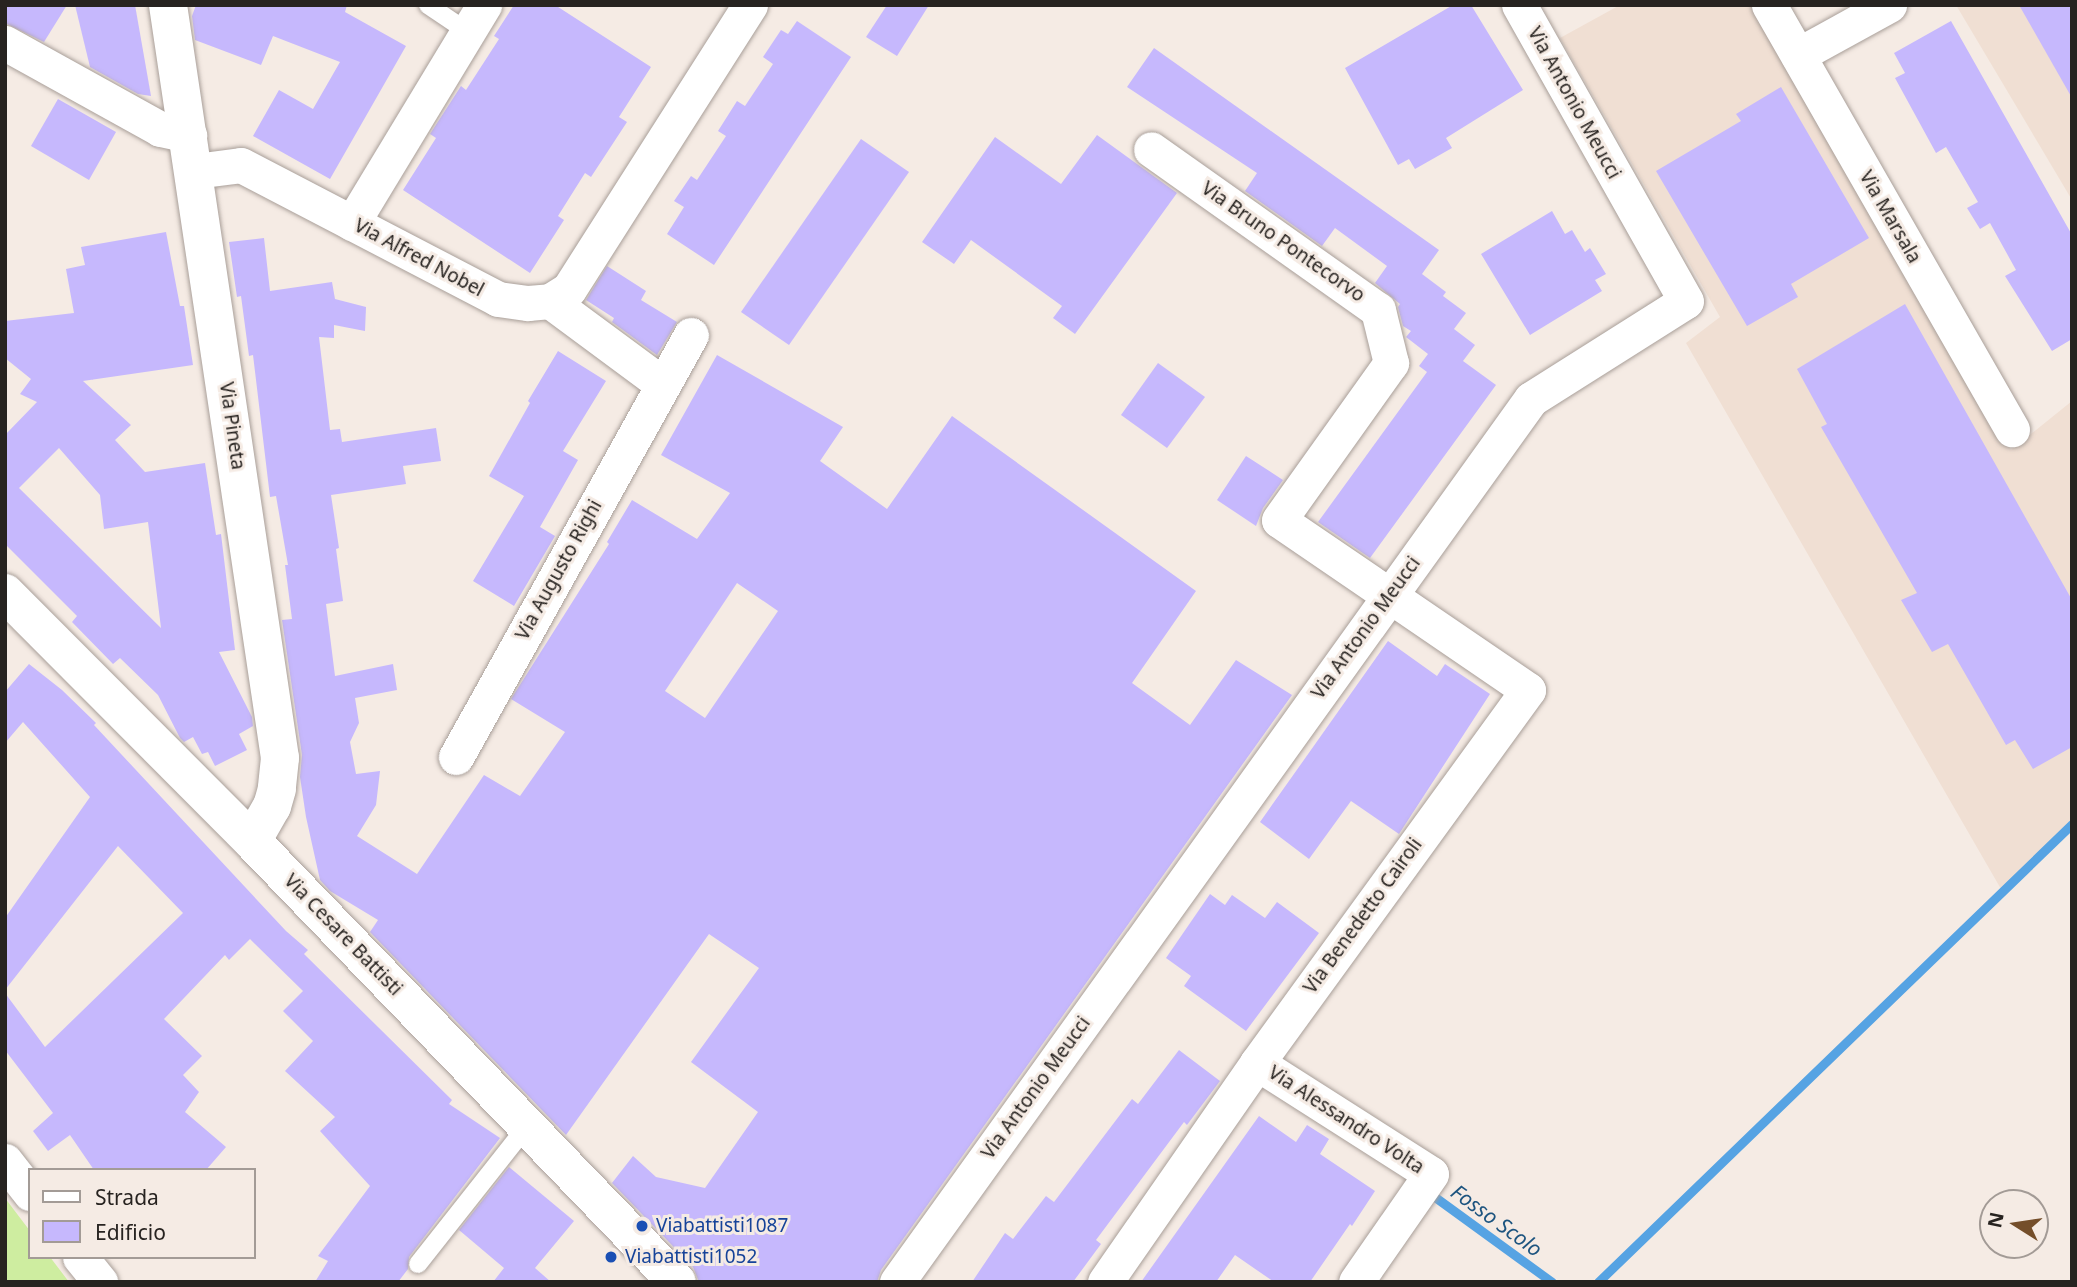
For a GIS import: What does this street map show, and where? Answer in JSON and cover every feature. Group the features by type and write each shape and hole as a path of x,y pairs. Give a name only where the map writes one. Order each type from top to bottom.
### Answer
{"street":[{"name":"Via Pineta","path":"168,5 195,172 280,758 277,789 272,806 252,841"},
{"path":"662,383 551,301 569,289 750,5"},
{"name":"Via Antonio Meucci","path":"897,1282 1531,399 1686,301 1519,5"},
{"name":"Via Marsala","path":"1769,5 2012,429"},
{"path":"1798,55 1889,5"},
{"path":"352,223 476,18"},
{"path":"5,43 160,129 189,135"},
{"name":"Via Bruno Pontecorvo","path":"1151,149 1378,310 1391,363 1279,520 1389,596"},
{"name":"Via Alfred Nobel","path":"195,172 241,165 498,299 528,303 551,301"},
{"name":"Via Augusto Righi","path":"456,757 691,335"},
{"name":"Via Cesare Battisti","path":"5,593 252,841 677,1282"},
{"name":"Via Benedetto Cairoli","path":"1105,1282 1257,1063 1528,690 1389,596"},
{"name":"Via Alessandro Volta","path":"1257,1063 1431,1174 1356,1282"},
{"path":"5,1161 28,1190"},
{"path":"82,1259 100,1282"}],"lane":[{"path":"428,5 476,18"},
{"path":"418,1264 527,1126"}],"shaded area":[{"path":"1620,5 1752,5 2011,450 2072,401 2072,819 2001,889 1686,343 1720,317 1560,38"},
{"path":"1956,5 2072,5 2072,200"}],"green space":[{"path":"5,1198 28,1228 28,1259 52,1259 69,1282 5,1282"}],"building":[{"path":"5,5 67,5 44,42 5,23"},
{"path":"75,5 135,5 151,96 138,94 90,67"},
{"path":"196,5 347,5 345,12 406,46 330,179 253,136 279,90 313,109 340,62 273,36 261,65 195,40 192,16"},
{"path":"514,5 555,5 651,67 619,117 627,122 591,177 585,173 558,216 564,220 530,273 403,190 436,138 430,134 461,86 466,90 499,39 494,36"},
{"path":"887,5 929,5 897,56 866,37"},
{"path":"1453,5 1471,5 1523,90 1446,138 1452,148 1415,169 1409,159 1398,165 1345,68"},
{"path":"2019,5 2072,5 2072,98"},
{"path":"797,21 851,57 714,265 667,234 684,207 674,201 691,176 697,180 726,136 718,131 737,101 745,106 773,64 763,57 781,30 788,34"},
{"path":"1951,21 2072,235 2072,339 2052,351 2005,276 2016,270 1990,223 1980,229 1967,208 1978,202 1946,147 1936,153 1895,78 1905,73 1894,53"},
{"path":"1154,48 1439,250 1422,274 1446,292 1443,296 1466,313 1454,329 1475,345 1463,361 1496,385 1370,558 1318,522 1427,372 1419,366 1428,354 1406,337 1411,331 1403,326 1398,307 1400,304 1375,283 1387,266 1335,228 1322,246 1245,191 1257,173 1127,87"},
{"path":"1781,87 1869,238 1791,284 1798,297 1747,326 1656,171 1741,121 1736,114"},
{"path":"58,99 116,132 89,180 31,146"},
{"path":"1097,135 1177,193 1075,334 1053,318 1062,306 971,240 954,264 922,242 995,137 1061,184"},
{"path":"861,139 909,172 789,345 741,312"},
{"path":"1552,211 1565,234 1572,230 1585,252 1590,248 1606,274 1595,280 1602,291 1530,335 1481,254"},
{"path":"166,232 180,306 184,306 193,365 83,381 131,425 115,440 145,472 205,463 216,535 221,534 235,650 219,652 252,717 253,726 239,734 247,750 215,766 208,752 202,754 193,737 184,742 180,738 158,695 120,658 113,664 72,622 77,616 5,544 5,435 37,402 20,394 31,379 5,358 5,321 74,313 66,269 85,265 81,247","holes":["59,448 100,495 104,529 148,522 161,628 19,488"]},
{"path":"264,238 270,291 332,282 335,299 366,307 365,331 334,325 334,338 319,337 330,430 340,429 342,442 436,428 441,461 403,466 406,484 331,495 343,601 326,604 335,676 393,664 397,690 355,698 359,723 350,742 356,774 380,771 376,805 357,836 417,874 484,775 520,796 565,732 511,699 609,544 607,542 632,500 697,539 730,493 661,455 717,355 843,427 820,461 887,509 952,416 1196,591 1132,683 1190,725 1236,660 1292,695 881,1270 877,1282 699,1282 693,1267 612,1183 633,1156 656,1177 705,1188 758,1112 691,1062 759,968 709,934 566,1135 370,932 378,920 330,891 320,880 300,777 302,755 282,620 292,619 285,565 288,565 276,496 270,497 253,355 249,356 241,296 237,297 229,242","holes":["737,583 778,611 705,718 665,691"]},
{"path":"607,266 646,291 641,300 677,322 657,355 612,322 614,318 586,300"},
{"path":"1905,304 2072,600 2072,747 2033,769 2015,740 2006,745 1948,644 1932,652 1901,600 1917,593 1821,427 1827,424 1797,369"},
{"path":"558,351 606,381 563,451 578,460 540,527 555,536 514,606 473,581 524,496 489,476 530,403 528,401"},
{"path":"1158,363 1205,397 1167,448 1121,415"},
{"path":"1246,456 1283,480 1263,508 1256,526 1217,500"},
{"path":"1388,641 1437,676 1445,664 1490,694 1399,834 1351,801 1309,859 1260,822"},
{"path":"29,664 62,690 96,723 94,725 286,931 308,950 304,954 452,1100 449,1104 500,1138 409,1257 408,1269 398,1282 315,1282 328,1261 318,1256 370,1186 320,1131 335,1117 285,1071 313,1041 283,1011 303,991 250,939 229,960 225,955 164,1019 202,1056 183,1075 199,1092 185,1112 226,1147 208,1168 93,1168 70,1135 48,1151 33,1131 53,1113 5,1050 5,993 45,1047 183,913 118,846 5,990 5,918 90,797 23,722 5,743 5,692"},
{"path":"1210,894 1225,905 1232,895 1265,918 1277,902 1319,933 1246,1031 1184,986 1191,976 1166,958"},
{"path":"1179,1050 1220,1081 1187,1125 1184,1122 1096,1240 1101,1244 1073,1282 972,1282 1005,1233 1013,1239 1046,1196 1054,1202 1132,1099 1138,1104"},
{"path":"1259,1116 1296,1142 1307,1125 1329,1139 1320,1154 1375,1191 1352,1226 1350,1224 1310,1282 1274,1282 1235,1255 1216,1282 1141,1282"},
{"path":"509,1167 574,1221 535,1268 551,1282 493,1282 504,1268 459,1230"}],"waterway":[{"path":"1598,1282 2072,824"},
{"name":"Fosso Scolo","path":"1428,1192 1552,1282"}],"place":[{"name":"Viabattisti1087","path":"642,1226"},
{"name":"Viabattisti1052","path":"611,1257"}]}
